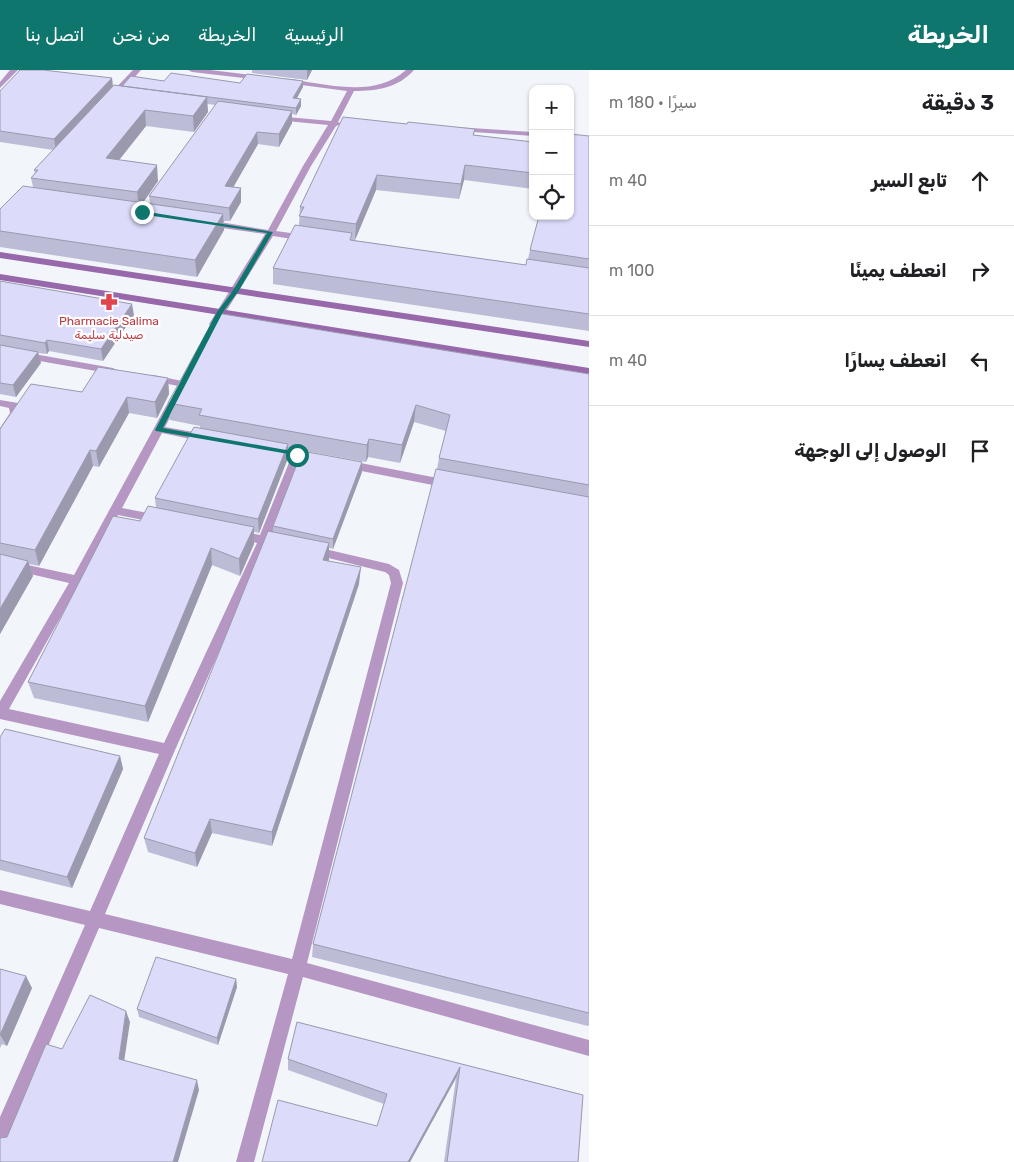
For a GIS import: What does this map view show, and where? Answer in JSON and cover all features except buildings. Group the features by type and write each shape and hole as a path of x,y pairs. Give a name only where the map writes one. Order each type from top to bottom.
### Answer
{"street":[{"path":"0,86 14,70"},
{"path":"105,104 137,70"},
{"path":"192,70 267,79"},
{"path":"276,80 351,89 399,81 410,70"},
{"path":"208,336 220,312 270,232 351,89"},
{"path":"112,96 121,98"},
{"path":"264,116 347,124"},
{"path":"451,129 529,134"},
{"path":"202,222 311,239"},
{"path":"0,255 234,292 589,344"},
{"path":"0,277 589,370"},
{"path":"0,351 125,373"},
{"path":"145,377 185,380 77,580 0,713 168,750"},
{"path":"0,403 14,405 15,413 0,436"},
{"path":"158,430 214,440"},
{"path":"0,1138 168,750 264,540 298,455"},
{"path":"336,462 463,487"},
{"path":"114,510 170,522"},
{"path":"226,533 389,568 395,573 397,583 298,968 245,1162"},
{"path":"0,563 77,580"},
{"path":"0,897 94,921 298,968 589,1048"}],"place":[{"name":"Pharmacie Salima صيدلية سليمة","path":"109,302"}],"route":[{"path":"142,212 270,232 220,312 158,430 297,455"}]}
